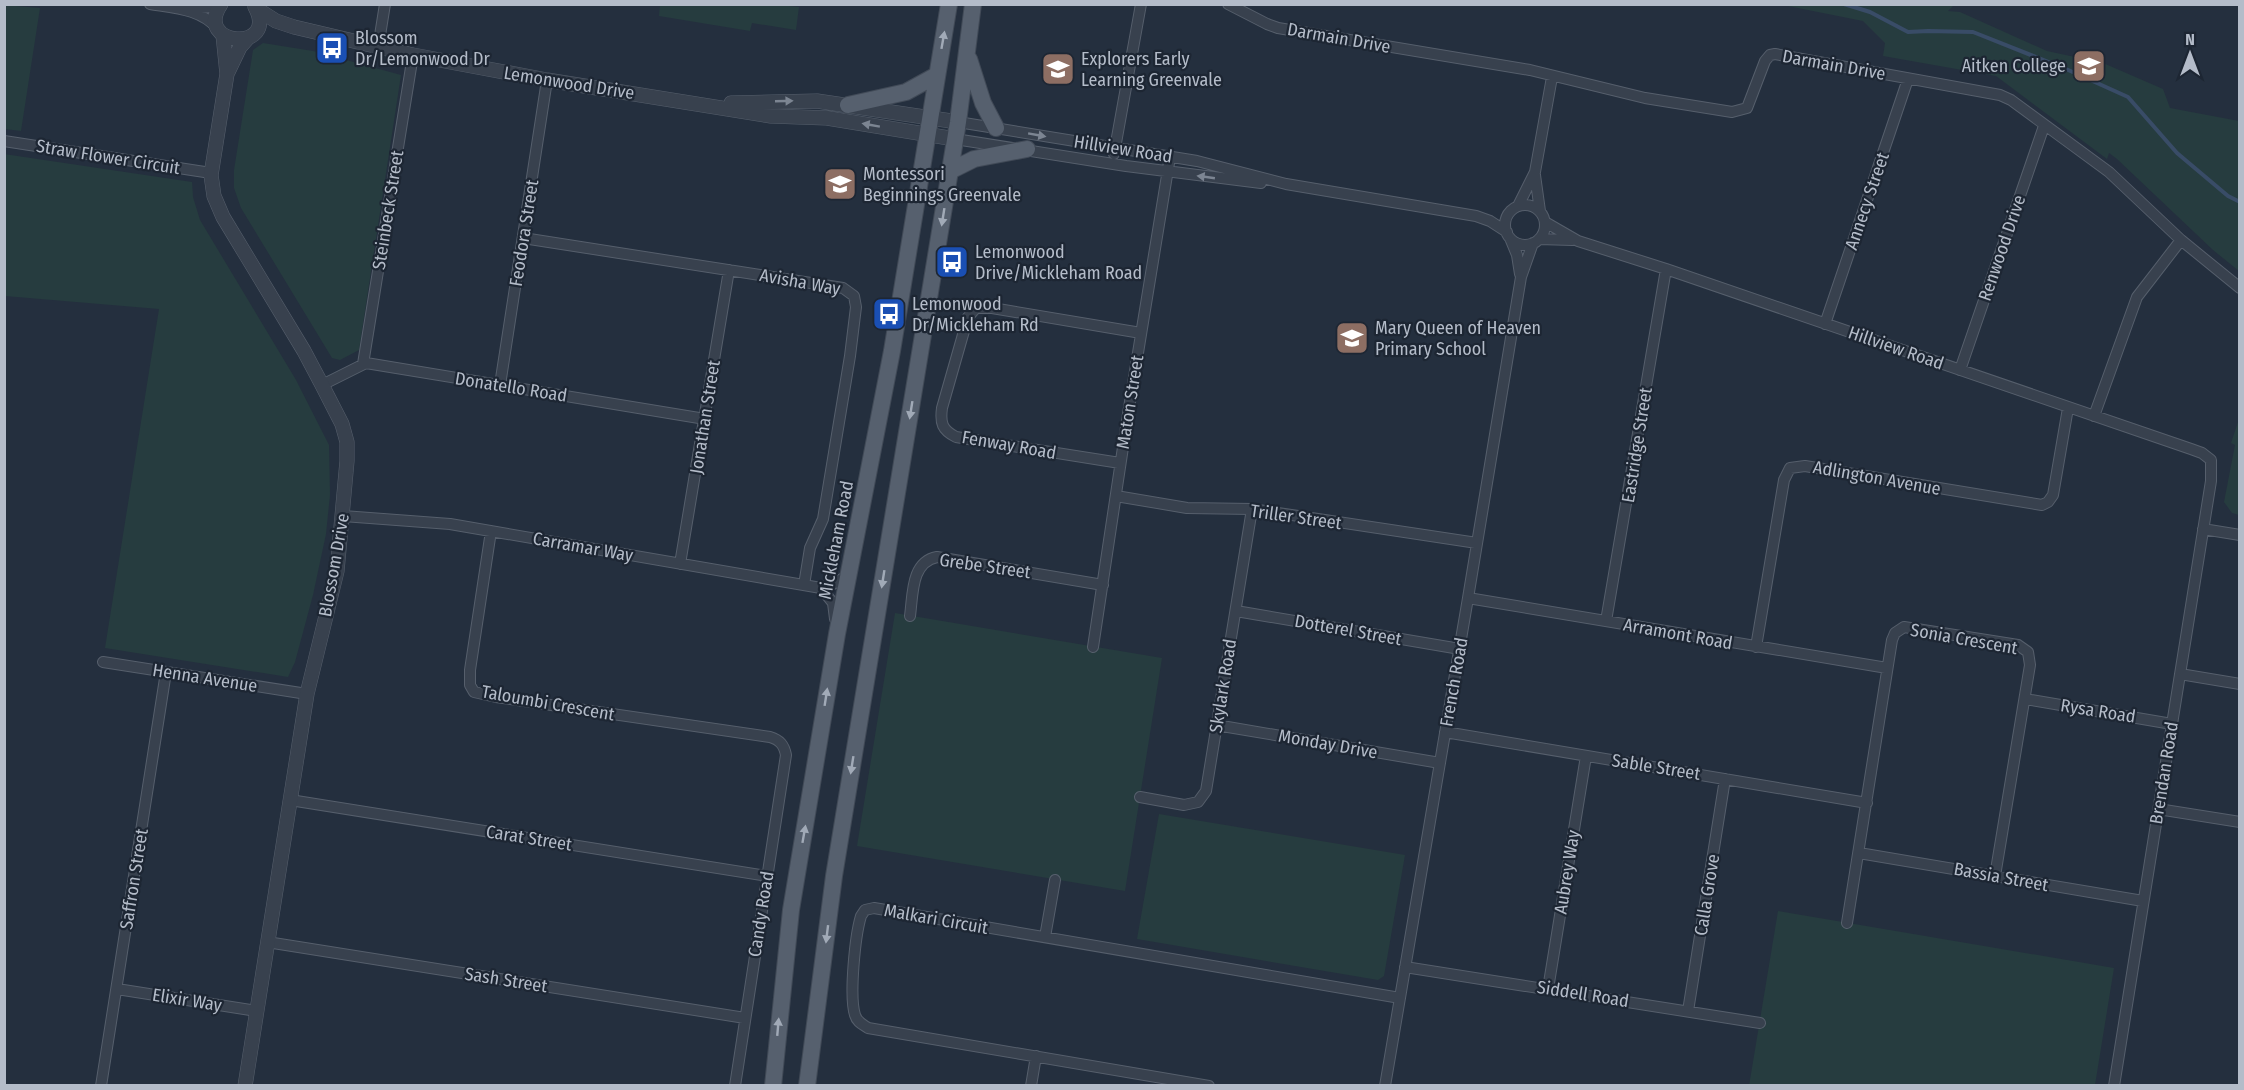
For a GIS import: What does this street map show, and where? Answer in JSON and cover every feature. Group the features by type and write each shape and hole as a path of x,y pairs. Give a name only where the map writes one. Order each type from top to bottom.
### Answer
{"main road":[{"name":"Mickleham Road","path":"773,1086 791,910 837,634 876,438 949,4"},
{"path":"807,1086 834,876 957,130 973,4"},
{"path":"967,52 983,103 996,128"},
{"path":"848,105 906,92 937,75"},
{"path":"950,171 974,159 1027,149"}],"street":[{"path":"150,4 179,9 210,19 221,33"},
{"path":"378,48 385,4"},
{"path":"1112,163 1141,4"},
{"name":"Darmain Drive","path":"1228,4 1272,26 1530,70 1646,98 1732,112 1747,108 1765,61 1770,55 1775,54 2005,96 2109,172 2181,240 2240,288"},
{"path":"179,9 221,5"},
{"name":"Blossom Drive","path":"221,5 216,18 221,33 227,74"},
{"path":"251,35 259,21 255,7"},
{"name":"Lemonwood Drive","path":"255,7 276,21 294,27 378,48 547,80 771,116 827,118 957,130"},
{"name":"Lemonwood Drive","path":"221,33 236,40 268,30 294,27"},
{"name":"Blossom Drive","path":"245,1086 307,694 337,571 347,442 342,424 304,351 219,210 212,188 211,173 227,74 240,47 251,35"},
{"name":"Steinbeck Street","path":"363,364 413,55"},
{"path":"1535,172 1540,211 1545,228 1536,241 1521,244 1509,235 1506,220 1518,206 1535,172 1552,77"},
{"name":"Annecy Street","path":"1825,324 1908,79"},
{"name":"Feodora Street","path":"500,386 547,80"},
{"name":"Lemonwood Drive","path":"704,104 797,100 848,105 929,126"},
{"name":"Renwood Drive","path":"1960,370 2044,126"},
{"name":"Hillview Road","path":"957,130 996,128 1211,164 1286,184 1476,216 1490,221 1509,235"},
{"name":"Hillview Road","path":"957,130 1027,149 1112,163 1245,182 1286,184"},
{"name":"Straw Flower Circuit","path":"4,141 211,173"},
{"name":"Maton Street","path":"1093,647 1120,463 1170,157"},
{"path":"1518,206 1530,205 1540,211"},
{"name":"Hillview Road","path":"1476,216 1509,214"},
{"name":"Hillview Road","path":"1545,222 1578,241 1666,268 2202,453 2211,460"},
{"name":"French Road","path":"1509,235 1517,255 1521,277"},
{"name":"Avisha Way","path":"523,238 843,288 852,293 856,300 850,356 823,519 810,548 804,585"},
{"path":"2094,416 2137,297 2181,240"},
{"name":"Hillview Road","path":"1536,241 1578,241"},
{"name":"French Road","path":"1385,1086 1521,277 1536,241"},
{"name":"Eastridge Street","path":"1606,621 1666,268"},
{"name":"Jonathan Street","path":"680,564 729,270"},
{"name":"Fenway Road","path":"1120,463 956,437 945,431 940,421 942,408 968,317 976,308 992,308 1141,333"},
{"path":"322,385 363,364"},
{"name":"Donatello Road","path":"363,364 705,418"},
{"name":"Adlington Avenue","path":"1756,647 1784,480 1791,468 1799,465 2042,505 2048,502 2052,495 2068,408"},
{"name":"Brendan Road","path":"2114,1086 2212,473 2211,460"},
{"name":"Triller Street","path":"1116,496 1187,508 1252,509 1477,543"},
{"name":"Skylark Road","path":"1140,797 1184,805 1198,802 1206,791 1252,509"},
{"name":"Carramar Way","path":"343,516 432,522 821,588"},
{"path":"2203,529 2240,535"},
{"name":"Taloumbi Crescent","path":"491,531 470,670 470,685 474,692 770,737 782,743"},
{"name":"Grebe Street","path":"910,615 917,572 921,564 937,557 1103,585"},
{"path":"837,634 835,608 821,588 849,575"},
{"name":"Arramont Road","path":"1468,598 1887,668"},
{"name":"Dotterel Street","path":"1236,611 1460,649"},
{"name":"Sonia Crescent","path":"1847,923 1868,803 1892,640 1895,633 1904,627 2018,645 2028,652 2030,659 2025,699 1995,876"},
{"name":"Henna Avenue","path":"103,662 307,694"},
{"name":"Saffron Street","path":"101,1086 166,672"},
{"path":"2180,675 2240,684"},
{"name":"Rysa Road","path":"2025,699 2172,724"},
{"name":"Monday Drive","path":"1216,725 1440,763"},
{"name":"Sable Street","path":"1445,732 1868,803"},
{"name":"Candy Road","path":"735,1086 786,755 782,743"},
{"name":"Aubrey Way","path":"1548,988 1586,756"},
{"name":"Calla Grove","path":"1688,1011 1725,779"},
{"name":"Carat Street","path":"290,800 768,876"},
{"path":"2158,808 2240,822"},
{"name":"Bassia Street","path":"1859,852 2143,901"},
{"path":"1045,937 1055,880"},
{"name":"Malkari Circuit","path":"1209,1086 868,1028 855,1016 854,976 859,925 866,910 874,908 1400,998"},
{"name":"Sash Street","path":"267,942 745,1018"},
{"name":"Siddell Road","path":"1405,967 1760,1023"},
{"name":"Elixir Way","path":"117,989 257,1011"},
{"path":"1031,1086 1036,1056"}],"green space":[{"path":"4,5 40,8 21,131 5,129"},
{"path":"660,5 799,7 796,30 752,23 750,31 659,16"},
{"path":"1787,5 1954,5 1948,11 1960,12 2047,51 2103,63 2163,89 2170,108 2239,121 2239,271 2213,250 2117,159 2109,153 2107,159 1996,76 1883,56 1885,43 1863,21"},
{"path":"263,43 313,51 401,75 359,350 340,360 332,358 241,208 234,188 234,170 253,50"},
{"path":"4,154 192,182 193,197 200,220 296,380 329,445 330,495 326,534 313,595 295,662 288,677 105,648 159,309 5,296"},
{"path":"2239,419 2239,515 2232,513 2224,502 2235,445 2231,443"},
{"path":"895,613 1162,658 1125,891 857,846"},
{"path":"1159,814 1405,855 1384,976 1378,980 1137,939"},
{"path":"1778,911 2114,968 2095,1085 1749,1086"}],"waterway":[{"path":"1844,4 1870,12 1908,32 1973,32 2066,69 2128,97 2177,153 2228,196 2240,202"}],"place":[{"name":"Blossom Dr/Lemonwood Dr","path":"332,48"},
{"name":"Aitken College","path":"2089,66"},
{"name":"Explorers Early Learning Greenvale","path":"1058,69"},
{"name":"Montessori Beginnings Greenvale","path":"840,184"},
{"name":"Lemonwood Drive/Mickleham Road","path":"952,262"},
{"name":"Lemonwood Dr/Mickleham Rd","path":"889,314"},
{"name":"Mary Queen of Heaven Primary School","path":"1352,338"}]}
